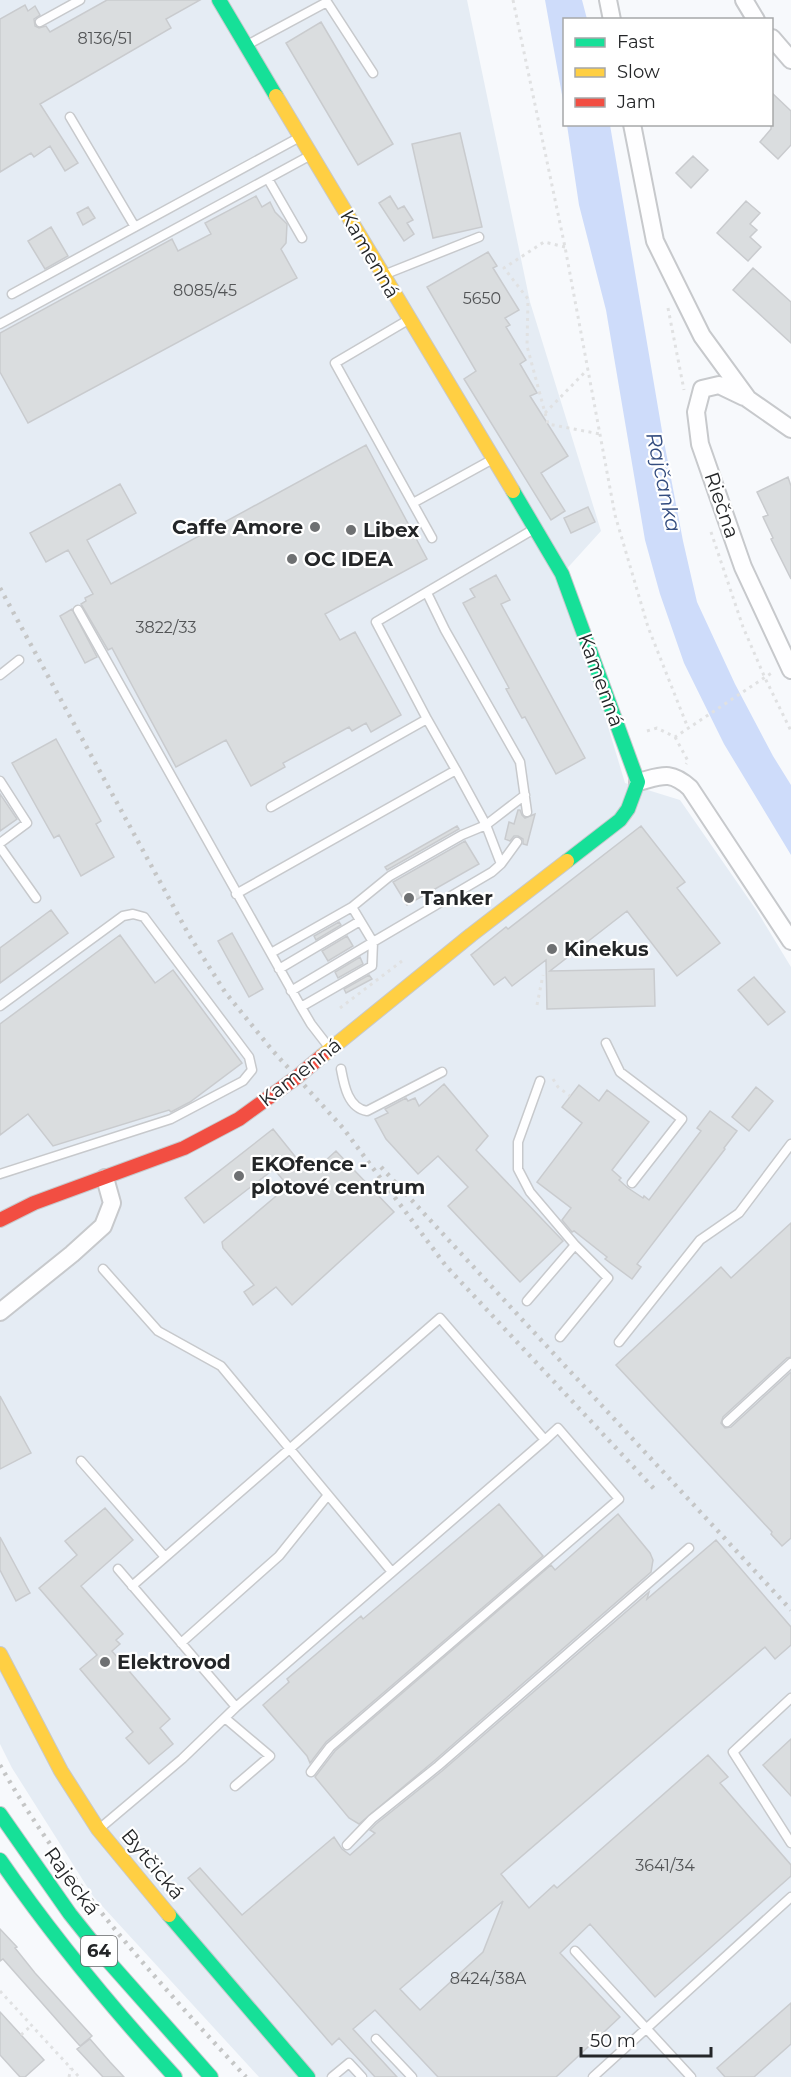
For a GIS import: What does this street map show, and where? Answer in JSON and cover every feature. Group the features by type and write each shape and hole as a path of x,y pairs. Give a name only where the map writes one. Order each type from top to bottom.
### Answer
{"street":[{"name":"Kamenná","path":"0,1220 34,1203 184,1148 239,1119 297,1077 471,935 620,820 628,809 638,782 562,574 219,0"},
{"path":"609,0 612,18"},
{"path":"744,0 755,18"},
{"path":"773,40 791,60"},
{"name":"Riečna","path":"632,126 655,242 702,336 748,399"},
{"name":"Riečna","path":"790,665 743,567 700,444 696,412 702,389 719,385 748,399 791,429"},
{"path":"638,782 664,775 679,778 690,788 791,941"},
{"path":"0,1312 103,1226 112,1203 105,1178"},
{"name":"Bytčická","path":"0,1654 61,1771 98,1829 308,2077"},
{"name":"Rajecká","path":"0,1814 39,1871 102,1954 211,2077"},
{"name":"64","path":"0,1860 50,1931 109,2004 175,2077"},
{"path":"0,1891 13,1879"}],"lane":[{"path":"40,22 80,0"},
{"path":"246,45 327,2 373,73"},
{"path":"70,117 135,227"},
{"path":"12,294 301,136"},
{"path":"0,324 312,154"},
{"path":"268,179 302,238"},
{"path":"383,275 479,237"},
{"path":"409,319 335,363 432,538"},
{"path":"413,503 493,459"},
{"path":"501,864 486,825 376,622 535,529"},
{"path":"427,592 445,630 520,762 527,812"},
{"path":"78,610 291,991 310,1024 330,1048"},
{"path":"0,675 19,660"},
{"path":"271,807 427,719"},
{"path":"236,894 456,770"},
{"path":"0,782 27,823 0,845 36,898"},
{"path":"271,953 352,907 390,876 462,835 486,825 525,795"},
{"path":"291,991 492,872 517,842"},
{"path":"301,1007 372,966 373,942 352,907"},
{"path":"0,1006 123,916 133,914 144,917 249,1057 252,1070 243,1081 171,1119 0,1173"},
{"path":"279,969 360,921"},
{"path":"606,1043 620,1072 682,1119 632,1183"},
{"path":"341,1069 345,1087 353,1103 360,1110 367,1111 442,1072"},
{"path":"540,1081 518,1142 518,1169 530,1192 575,1245 608,1278 560,1337"},
{"path":"619,1342 700,1240 739,1213 791,1144"},
{"path":"527,1301 575,1245"},
{"path":"103,1269 158,1331 221,1366 392,1572"},
{"path":"132,1586 440,1318 545,1440"},
{"path":"727,1422 791,1363"},
{"path":"98,1829 182,1759 236,1707 558,1428 619,1499 330,1747 311,1772"},
{"path":"81,1461 165,1557"},
{"path":"181,1643 279,1556 328,1494"},
{"path":"347,1845 372,1820 438,1766 689,1548"},
{"path":"118,1569 236,1707"},
{"path":"791,1698 733,1752 791,1843"},
{"path":"225,1718 270,1756 234,1786"},
{"path":"593,2077 791,1897"},
{"path":"575,1951 691,2077"},
{"path":"376,2039 412,2077"},
{"path":"333,2077 350,2063 362,2077"}],"path":[{"path":"513,0 565,247 615,514 648,627 688,728"},
{"path":"565,247 544,242 504,268 528,299 527,346 548,424 600,434"},
{"path":"545,413 588,369"},
{"path":"675,737 765,678 791,730"},
{"path":"647,731 657,728 675,737 688,761"},
{"path":"537,1005 543,975"},
{"path":"550,1075 558,1087 570,1096"},
{"path":"0,1991 79,2077"},
{"path":"21,2035 32,2025"},
{"path":"69,2077 71,2068"}],"shaded area":[{"path":"0,0 467,0 530,302 601,531 562,574 625,783 680,800 757,911 791,967 791,2077 259,2077 93,1896 12,1768 0,1744"}],"water":[{"path":"545,0 582,0 587,18 563,18 563,100"},
{"name":"Rajčanka","path":"567,126 610,126 662,431 697,602 735,684 791,785 791,855 724,744 684,663 660,594 645,540 606,310 579,205"}],"building":[{"path":"107,0 200,0 166,19 171,28 40,104 78,163 65,171 50,146 34,157 31,153 0,172 0,19 25,5 28,11 35,6 40,15 34,19 35,26 39,28 46,26 50,32"},
{"path":"321,22 393,144 358,165 286,43"},
{"path":"773,94 791,111 791,145 778,159 760,142 773,126"},
{"path":"460,133 482,227 433,238 412,144"},
{"path":"693,156 708,170 691,188 676,173"},
{"path":"256,196 262,207 270,202 275,212 287,224 286,243 281,249 297,278 28,423 0,372 0,333 172,239 178,251 211,234 205,223"},
{"path":"390,196 398,209 404,206 413,220 407,223 414,234 404,241 379,203"},
{"path":"746,201 760,213 750,224 757,230 750,237 761,247 748,261 717,233"},
{"path":"88,207 95,218 83,225 77,213"},
{"path":"51,227 68,256 45,269 28,241"},
{"path":"488,252 497,266 493,268 519,310 505,318 510,325 506,327 526,360 520,364 537,393 530,396 568,456 541,473 565,511 551,520 464,379 476,371 427,287"},
{"path":"753,268 791,302 791,343 733,290"},
{"path":"366,445 427,559 325,614 340,640 355,632 401,715 371,732 366,723 352,731 349,727 283,763 285,767 251,786 226,740 176,767 112,648 108,650 81,604 86,601 85,598 93,594 68,550 46,562 30,533 120,484 136,513 87,540 111,584"},
{"path":"788,477 791,486 791,579 771,539 773,538 763,517 768,515 757,492"},
{"path":"588,507 595,522 571,533 564,518"},
{"path":"496,575 510,600 501,604 585,758 556,774 525,717 522,718 506,689 509,688 463,603 475,597 470,589"},
{"path":"72,609 97,657 85,663 60,616"},
{"path":"56,739 101,821 96,824 114,857 81,876 59,835 54,838 12,763"},
{"path":"0,794 17,819 0,831"},
{"path":"518,810 525,818 535,814 527,845 523,844 523,839 518,836 514,836 510,841 505,839 509,822 514,824"},
{"path":"457,826 459,829 387,870 385,867"},
{"path":"641,826 685,882 677,888 720,943 677,976 627,911 550,971 654,969 655,1006 547,1009 546,960 512,986 505,977 494,985 471,955"},
{"path":"465,841 479,864 407,905 393,882"},
{"path":"51,910 68,933 0,983 0,948"},
{"path":"339,922 341,925 316,940 314,936"},
{"path":"232,933 263,989 249,997 218,941"},
{"path":"120,935 155,983 173,970 242,1063 190,1102 171,1112 169,1110 53,1146 28,1114 0,1135 0,1024"},
{"path":"347,936 353,946 328,961 322,951"},
{"path":"360,957 363,964 338,978 335,972"},
{"path":"369,975 372,979 346,993 344,989"},
{"path":"754,977 785,1012 768,1025 738,990"},
{"path":"444,1084 488,1136 476,1150 563,1241 520,1282 448,1206 468,1187 438,1156 418,1174 386,1139 375,1119 388,1113 385,1109 406,1098 408,1101 415,1098 419,1106"},
{"path":"579,1085 599,1101 607,1090 649,1122 612,1170 628,1188 649,1200 701,1131 697,1128 710,1111 737,1131 637,1264 641,1267 632,1279 605,1259 607,1257 574,1231 572,1232 562,1220 571,1208 537,1182 582,1123 562,1107"},
{"path":"756,1087 773,1101 749,1131 732,1117"},
{"path":"273,1129 306,1170 310,1167 314,1171 336,1151 394,1212 292,1305 276,1287 253,1305 244,1292 254,1285 223,1248 222,1242 288,1186 274,1169 204,1223 185,1198"},
{"path":"791,1223 791,1357 787,1358 723,1417 721,1423 725,1428 731,1427 791,1372 791,1538 782,1546 771,1534 772,1532 616,1365 721,1267 731,1278"},
{"path":"0,1396 31,1453 0,1469"},
{"path":"499,1504 543,1556 326,1742 310,1763 307,1756 263,1705 289,1682 287,1679 361,1616 363,1619"},
{"name":"Elektrovod","path":"105,1508 133,1540 81,1586 123,1634 116,1640 120,1644 112,1651 170,1719 160,1728 173,1744 149,1764 126,1738 133,1732 80,1669 97,1655 39,1588 77,1555 65,1541"},
{"path":"618,1514 650,1553 653,1560 651,1572 359,1824 349,1818 315,1777 335,1751 551,1565 555,1570"},
{"path":"0,1537 30,1593 16,1601 0,1570"},
{"path":"716,1540 791,1627 791,1645 775,1659 765,1647 501,1874 529,1908 554,1885 557,1888 708,1755 728,1777 720,1783 791,1865 791,1876 655,1997 590,1924 560,1953 620,2017 556,2077 438,2077 375,2010 353,2029 397,2077 375,2077 339,2038 332,2045 188,1878 200,1868 242,1915 334,1837 342,1849 350,1855 375,1833 370,1830 376,1824 442,1771 649,1592 647,1599","holes":["503,1901 483,1952 420,2010 400,1989"]},
{"path":"791,1739 791,1796 763,1765"},
{"path":"0,1929 17,1947 15,1948 35,1973 92,2036 80,2046 3,1959 0,1961"},
{"path":"791,2003 791,2044 754,2077 725,2077 717,2068"},
{"path":"0,2012 44,2060 25,2077 20,2077 0,2055"},
{"path":"90,2039 124,2077 103,2077 77,2049"}],"railway":[{"path":"0,588 189,935 225,992 272,1050 343,1128 446,1266 657,1492"},
{"path":"381,1167 791,1610"},
{"path":"0,1765 53,1849 83,1889 178,2003 246,2077"}],"traffic: fast":[{"path":"219,0 276,96"},
{"path":"513,491 562,574 638,782 628,809 620,820 567,861"},
{"path":"0,1814 70,1914 102,1954 211,2077"},
{"path":"0,1860 84,1972 175,2077"},
{"path":"169,1915 308,2077"}],"traffic: slow":[{"path":"276,96 513,491"},
{"path":"322,1056 471,935 567,861"},
{"path":"0,1654 61,1771 98,1829 169,1915"}],"traffic: jam":[{"path":"0,1220 34,1203 184,1148 239,1119 322,1056"}],"place":[{"name":"Caffe Amore","path":"315,527"},
{"name":"Libex","path":"351,530"},
{"name":"OC IDEA","path":"292,559"},
{"name":"Tanker","path":"409,898"},
{"name":"Kinekus","path":"552,949"},
{"name":"EKOfence - plotové centrum","path":"239,1176"},
{"name":"Elektrovod","path":"105,1662"}]}
